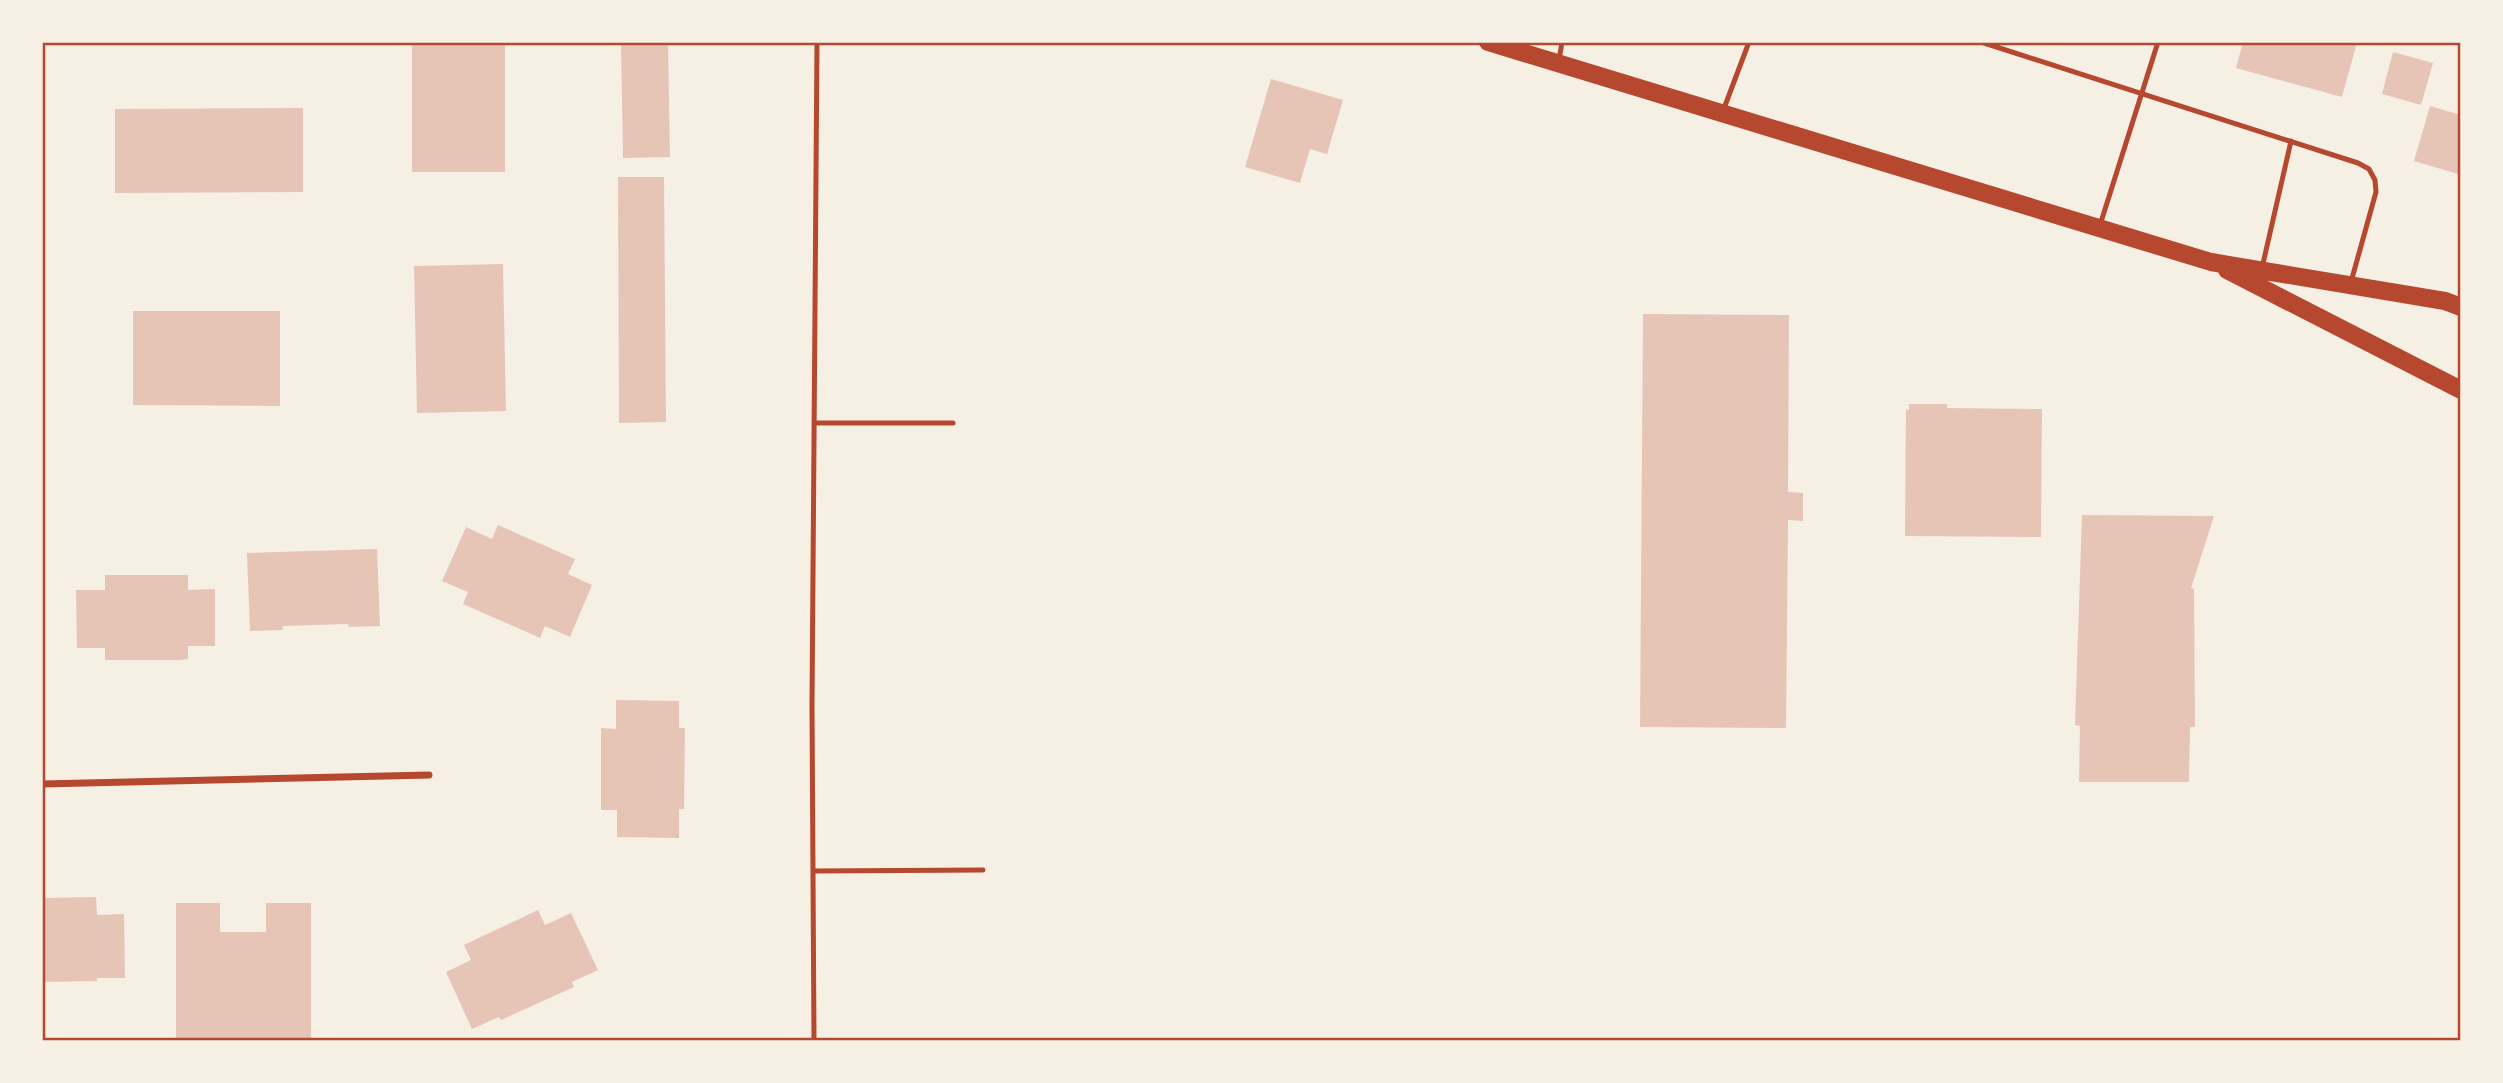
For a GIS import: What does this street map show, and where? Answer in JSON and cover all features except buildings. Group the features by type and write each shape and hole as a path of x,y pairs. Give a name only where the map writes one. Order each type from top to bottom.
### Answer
{"main road":[{"path":"1488,42 2211,262 2445,301 2461,307"},
{"path":"2211,262 2461,390"}],"street":[{"path":"42,784 429,775"}],"lane":[{"path":"814,1041 817,42"},
{"path":"1559,63 1562,42"},
{"path":"1722,114 1749,42"},
{"path":"1982,42 2291,141 2369,169 2375,180 2376,192 2350,285"},
{"path":"2099,228 2158,42"},
{"path":"2261,271 2291,141"},
{"path":"814,423 953,423"},
{"path":"813,872 984,870"}]}
